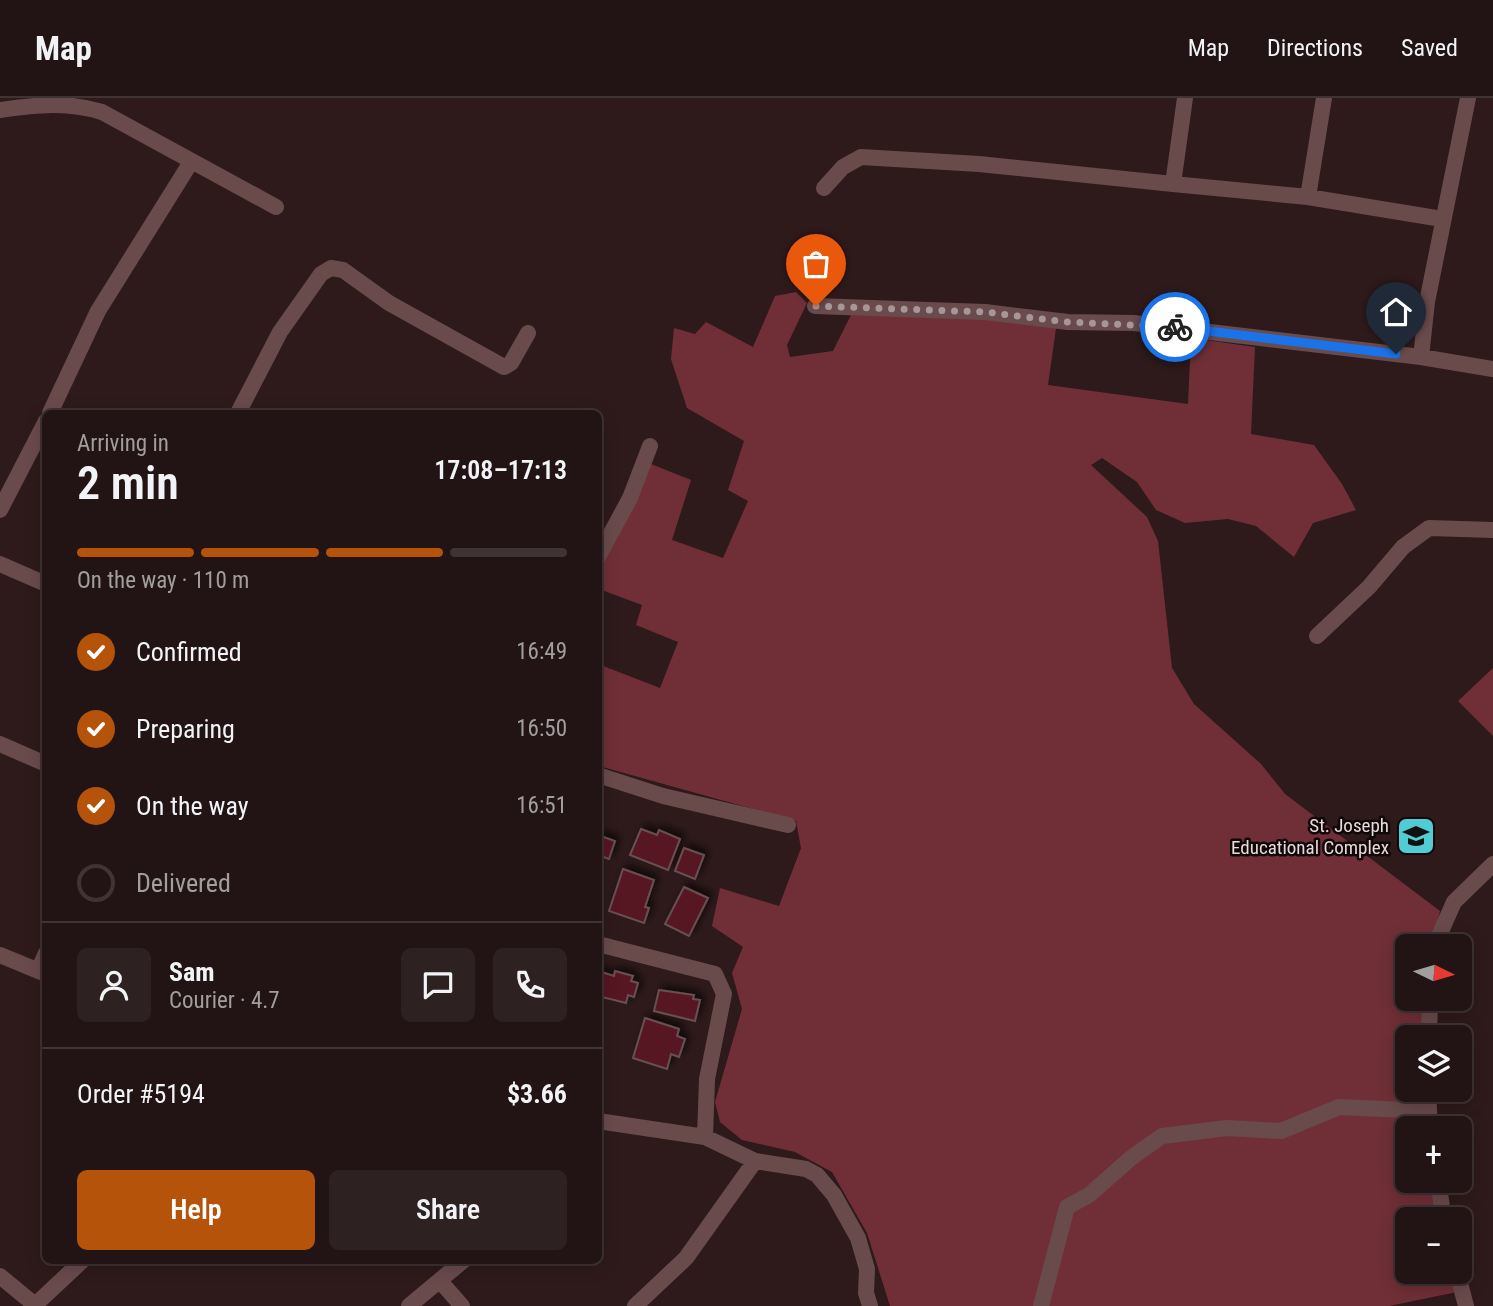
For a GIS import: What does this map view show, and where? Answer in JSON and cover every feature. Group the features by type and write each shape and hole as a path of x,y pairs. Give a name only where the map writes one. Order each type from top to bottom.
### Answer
{"street":[{"path":"1173,184 1185,98"},
{"path":"1308,197 1324,98"},
{"path":"1421,357 1427,302 1442,219 1468,98"},
{"path":"0,110 77,101 276,207"},
{"path":"824,188 843,167 861,158 979,164 1308,197 1442,219"},
{"path":"51,410 98,310 191,162"},
{"path":"240,410 280,332 321,274 331,268 343,270 389,303 504,366 511,363 528,333"},
{"path":"816,306 985,312 1068,322 1134,323 1421,357 1493,369"},
{"path":"0,510 42,429"},
{"path":"602,550 630,498 650,446"},
{"path":"1317,636 1368,587 1403,547 1429,528 1493,530"},
{"path":"0,564 42,582"},
{"path":"0,744 42,762"},
{"path":"602,776 663,796 788,825"},
{"path":"1440,934 1454,902 1493,864"},
{"path":"602,945 715,974 720,982 724,994 707,1079 705,1137"},
{"path":"0,954 42,972"},
{"path":"1427,1102 1428,1116"},
{"path":"1041,1306 1067,1207 1089,1195 1131,1158 1162,1136 1227,1128 1281,1132 1339,1107 1427,1111"},
{"path":"602,1122 705,1137 755,1161 806,1169 817,1175 834,1195 858,1238 867,1269 866,1293 870,1306"},
{"path":"635,1306 686,1258 755,1161"},
{"path":"0,1276 35,1306 79,1264"},
{"path":"409,1306 459,1264"},
{"path":"440,1281 462,1306"},
{"path":"1460,1284 1466,1306"}],"shaded area":[{"path":"796,292 807,303 787,345 790,357 833,351 851,315 959,316 1056,328 1048,385 1188,404 1191,338 1255,347 1251,434 1314,445 1342,484 1356,510 1313,523 1294,557 1256,526 1228,519 1185,523 1156,510 1137,482 1102,458 1091,465 1147,517 1158,541 1172,668 1194,704 1261,764 1285,794 1440,911 1435,934 1395,934 1395,1012 1429,1012 1430,1025 1395,1025 1395,1102 1432,1102 1432,1116 1395,1116 1395,1193 1443,1193 1444,1207 1395,1207 1395,1284 1456,1284 1457,1292 1389,1306 890,1306 867,1233 832,1172 795,1152 742,1140 720,1122 715,1102 742,1009 732,973 743,947 712,926 720,888 779,906 801,848 796,821 602,767 602,666 660,688 678,642 636,625 642,605 602,590 602,561 651,464 691,480 672,540 723,558 748,501 728,490 744,441 687,408 671,359 674,328 695,334 706,322 753,347 775,296"},
{"path":"1493,668 1493,736 1458,701"}],"building":[{"path":"641,829 657,835 659,830 680,839 668,870 630,855"},
{"path":"602,836 615,841 609,859 602,856"},
{"path":"684,848 704,855 695,879 675,871"},
{"path":"623,869 654,880 645,907 649,908 644,923 609,911"},
{"path":"684,887 708,898 689,936 665,924"},
{"path":"615,971 633,976 631,981 638,983 634,997 628,995 626,1003 602,997 602,972 614,976"},
{"path":"659,990 694,995 693,999 700,1000 695,1021 654,1011"},
{"path":"645,1018 679,1029 677,1036 685,1039 679,1057 671,1054 667,1069 633,1058"}],"way so far":[{"path":"816,306 985,312 1068,322 1175,327"}],"place":[{"name":"St. Joseph Educational Complex","path":"1416,836"}],"route":[{"path":"1175,327 1396,354"}]}
